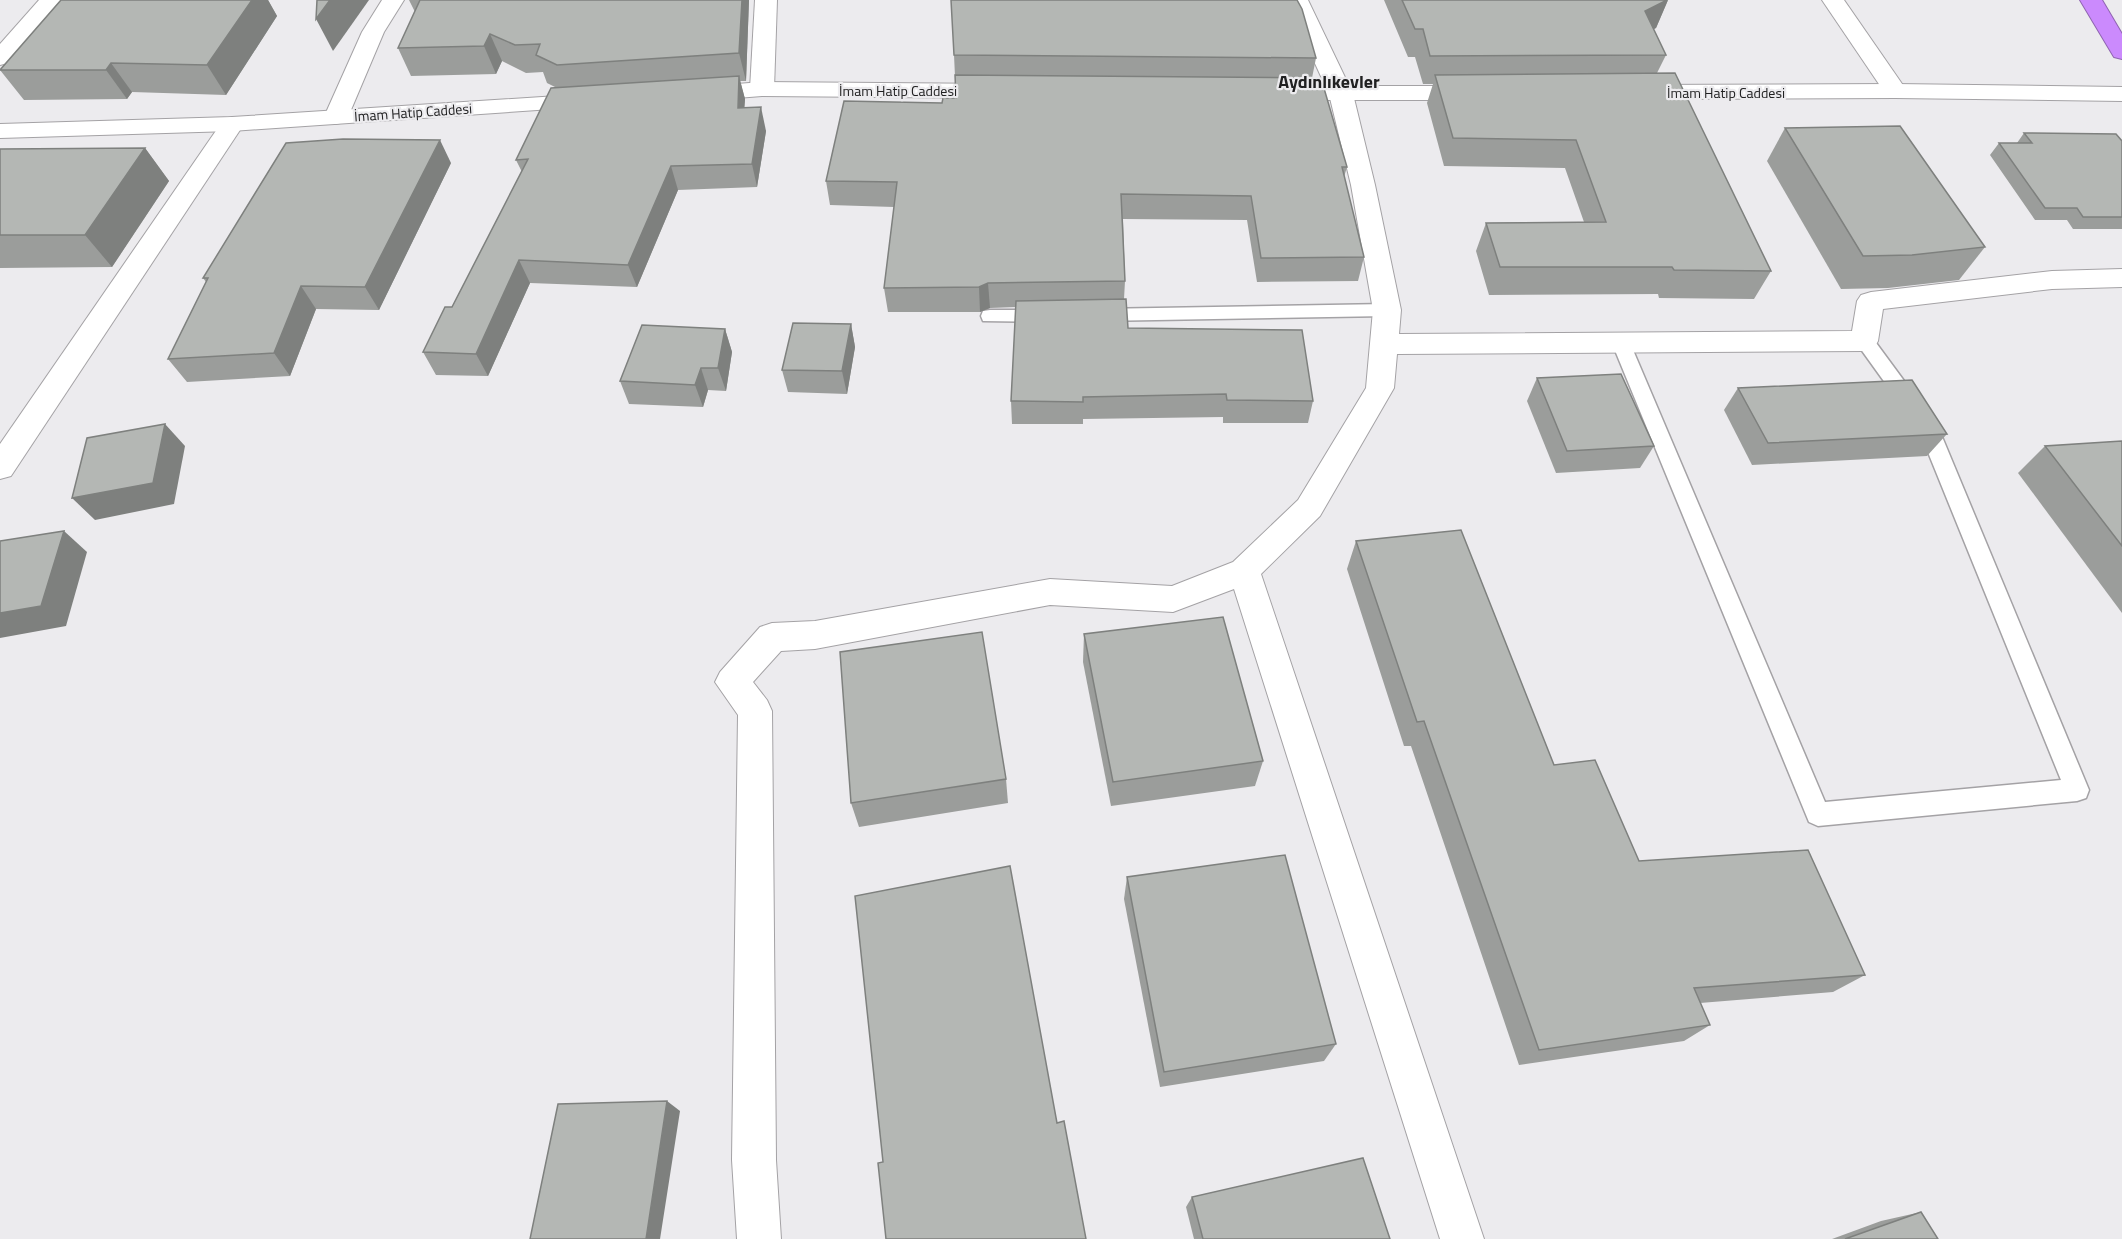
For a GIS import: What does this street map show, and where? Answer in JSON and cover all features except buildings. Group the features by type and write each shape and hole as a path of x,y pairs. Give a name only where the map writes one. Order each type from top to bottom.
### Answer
{"highway":[{"path":"2091,0 2122,52"}],"street":[{"path":"0,58 51,0"},
{"path":"336,117 373,32 393,0"},
{"path":"762,89 766,0"},
{"path":"759,1239 754,1160 755,711 732,682 772,637 815,635 1050,592 1173,599 1244,571 1309,508 1380,388 1387,310 1363,185 1341,94 1297,0"},
{"path":"1833,0 1895,91"},
{"name":"İmam Hatip Caddesi","path":"679,95 762,89 1022,91"},
{"name":"İmam Hatip Caddesi","path":"1612,93 1895,91 2122,94"},
{"path":"1258,93 1494,93"},
{"name":"İmam Hatip Caddesi","path":"0,130 232,124 608,99"},
{"path":"0,468 232,124"},
{"path":"1384,345 1864,341 1871,301 2052,280 2122,278"},
{"path":"1244,571 1462,1239"}],"lane":[{"path":"1084,315 1387,310"},
{"path":"990,316 1060,315"},
{"path":"1622,343 1818,814 2077,790 1928,427 1864,341"}],"district":[{"name":"Aydınlıkevler","path":"1329,81"}]}
